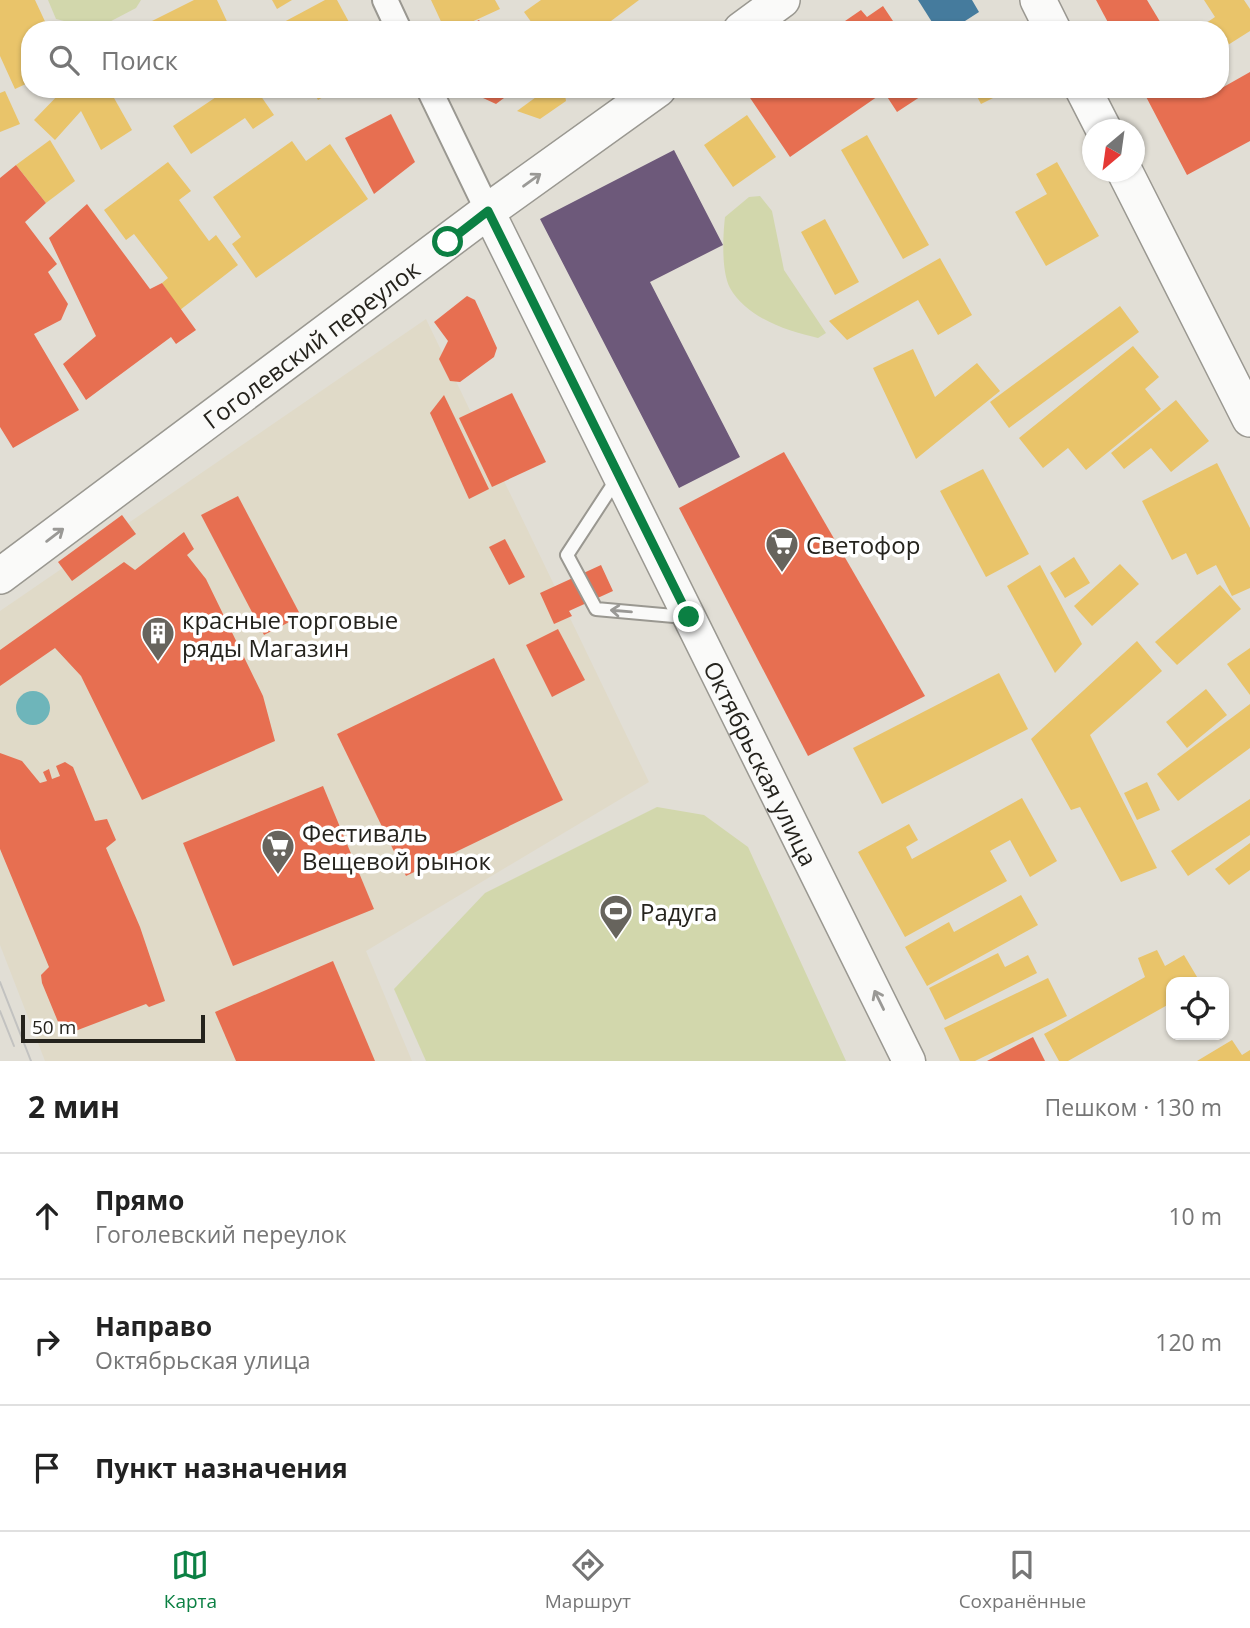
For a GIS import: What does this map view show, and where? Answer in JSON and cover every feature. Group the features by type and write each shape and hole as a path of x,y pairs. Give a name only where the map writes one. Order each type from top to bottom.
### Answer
{"main road":[{"path":"753,21 782,0"},
{"path":"1038,0 1048,21"},
{"name":"Гоголевский переулок","path":"0,576 488,211 645,98"},
{"path":"1088,98 1098,119"},
{"path":"1130,182 1250,419"}],"street":[{"path":"385,0 395,21"},
{"name":"Октябрьская улица","path":"433,98 909,1061"}],"lane":[{"path":"619,475 567,555 596,609 689,617"}],"shaded area":[{"path":"426,319 649,782 366,951 412,1061 45,1061 0,945 0,611"}],"green space":[{"path":"48,0 141,0 136,8 111,21 56,19"},
{"path":"760,196 772,211 784,270 826,333 818,338 781,327 757,315 737,298 727,281 723,243 725,217 749,197"},
{"name":"Радуга","path":"657,807 704,815 748,847 846,1061 426,1061 394,989 485,893"}],"water":[{"path":"33,691 45,696 50,708 45,720 33,725 21,720 16,708 21,696"}],"building: Жильё":[{"path":"0,0 35,0 45,21 21,21 21,86 15,89 0,56"},
{"path":"194,0 217,0 227,21 152,21"},
{"path":"272,0 292,0 277,9"},
{"path":"325,0 337,0 348,21 286,21"},
{"path":"431,0 495,0 500,9 474,21 441,21"},
{"path":"541,0 639,0 611,21 530,21 524,12"},
{"path":"1204,0 1244,0 1250,9 1250,31 1229,44 1229,21 1209,21 1215,17"},
{"path":"5,91 20,124 0,132 0,93"},
{"path":"55,98 114,98 132,130 101,150 81,111 55,140 34,120"},
{"path":"215,98 262,98 274,115 253,129 245,118 191,154 173,126"},
{"path":"535,98 566,98 566,101 540,119 517,111"},
{"path":"978,98 993,98 981,104"},
{"path":"747,115 776,157 733,187 704,145"},
{"path":"867,135 929,245 903,259 841,150"},
{"path":"50,140 75,181 46,203 16,165"},
{"path":"292,141 306,161 330,144 368,199 256,278 232,244 241,237 213,197"},
{"path":"168,162 191,191 179,200 209,241 216,235 238,265 180,310 162,283 168,278 134,234 126,240 104,210"},
{"path":"1057,162 1099,236 1046,266 1015,212 1047,194 1036,174"},
{"path":"825,219 859,282 835,295 801,232"},
{"path":"940,258 972,315 938,335 918,300 847,340 829,321"},
{"path":"1120,306 1139,332 1009,428 990,402"},
{"path":"1133,346 1159,377 1145,389 1161,409 1086,470 1068,448 1043,468 1019,438"},
{"path":"913,349 935,397 977,363 1000,391 916,459 873,368"},
{"path":"1176,400 1209,441 1171,472 1151,448 1124,469 1111,453"},
{"path":"1217,463 1250,528 1250,588 1232,596 1216,565 1197,575 1186,553 1172,560 1142,501"},
{"path":"983,469 1029,554 986,577 940,491"},
{"path":"1074,557 1090,583 1065,598 1050,573"},
{"path":"1120,564 1139,584 1092,626 1074,606"},
{"path":"1040,565 1082,644 1055,673 1007,586"},
{"path":"1220,585 1241,609 1177,665 1155,642"},
{"path":"1137,641 1162,671 1090,735 1157,868 1121,882 1080,807 1071,810 1031,739"},
{"path":"1250,648 1250,695 1227,664"},
{"path":"999,673 1028,729 882,804 853,748"},
{"path":"1206,689 1227,715 1187,748 1166,722"},
{"path":"1250,704 1250,748 1178,801 1157,774"},
{"path":"1147,782 1160,810 1137,820 1124,793"},
{"path":"1022,798 1057,861 1030,877 1010,840 990,851 1007,881 905,937 858,852 909,824 918,840 906,847 912,859"},
{"path":"1250,799 1250,835 1188,876 1171,851"},
{"path":"1250,843 1250,870 1229,885 1215,869"},
{"path":"1021,895 1038,925 927,986 905,947 949,922 954,932"},
{"path":"1157,950 1165,966 1184,955 1197,977 1166,977 1166,1006 1068,1061 1059,1061 1044,1034 1145,977 1138,958"},
{"path":"998,953 1005,967 1028,955 1037,973 945,1020 929,988"},
{"path":"1048,978 1067,1016 975,1061 960,1061 944,1028"},
{"path":"1232,1040 1242,1055 1250,1050 1250,1061 1197,1061"}],"building: Торговля":[{"path":"1096,0 1147,0 1160,21 1107,21"},
{"path":"883,6 893,21 845,21 861,10 867,17"},
{"path":"1250,72 1250,141 1187,175 1147,98 1229,98 1229,84"},
{"path":"483,98 504,98 496,104"},
{"path":"750,98 875,98 790,157"},
{"path":"888,98 918,98 897,112"},
{"path":"391,114 415,162 374,194 345,138"},
{"path":"16,165 46,203 25,222 57,264 48,272 68,304 61,320 34,334 79,410 13,448 0,427 0,178"},
{"path":"87,204 150,289 162,283 196,330 176,344 171,337 86,400 63,364 96,336 49,238"},
{"path":"467,296 475,300 497,348 494,357 460,382 450,381 439,359 448,341 434,322"},
{"path":"512,393 546,462 492,487 459,418"},
{"path":"444,395 489,489 469,499 430,413"},
{"path":"784,452 925,696 808,756 679,508"},
{"path":"238,496 301,616 264,635 201,515"},
{"path":"122,515 136,534 72,581 58,562"},
{"name":"красные торговые ряды Магазин","path":"184,532 194,549 187,555 206,579 263,696 275,741 142,800 81,676 55,648 0,686 0,650 124,562 135,570"},
{"path":"505,539 525,577 509,585 489,547"},
{"path":"601,565 613,591 569,611 572,616 554,624 540,593"},
{"path":"558,629 585,680 552,697 526,645"},
{"path":"494,658 563,800 406,876 337,734"},
{"path":"0,753 22,761 40,783 47,781 43,772 49,769 52,779 60,776 56,766 65,762 73,767 95,821 107,819 116,840 106,848 140,927 165,1001 149,1007 146,1004 70,1033 61,1029 42,983 41,975 49,967 0,849"},
{"name":"Фестиваль Вещевой рынок","path":"323,786 374,909 233,966 183,843"},
{"path":"333,961 375,1061 236,1061 215,1012"},
{"path":"1033,1037 1045,1061 987,1061"}],"building: Офисы":[{"path":"674,150 723,245 650,282 740,457 679,488 540,219"}],"building: Учреждения":[{"path":"918,0 972,0 979,12 965,21 931,21"}],"tram line":[{"path":"0,982 31,1061"},
{"path":"0,1011 14,1046"}],"place":[{"name":"Светофор","path":"782,574"},
{"name":"красные торговые ряды Магазин","path":"158,663"},
{"name":"Фестиваль Вещевой рынок","path":"278,876"},
{"name":"Радуга","path":"616,941"}],"route":[{"path":"448,242 488,211 689,617"}]}
